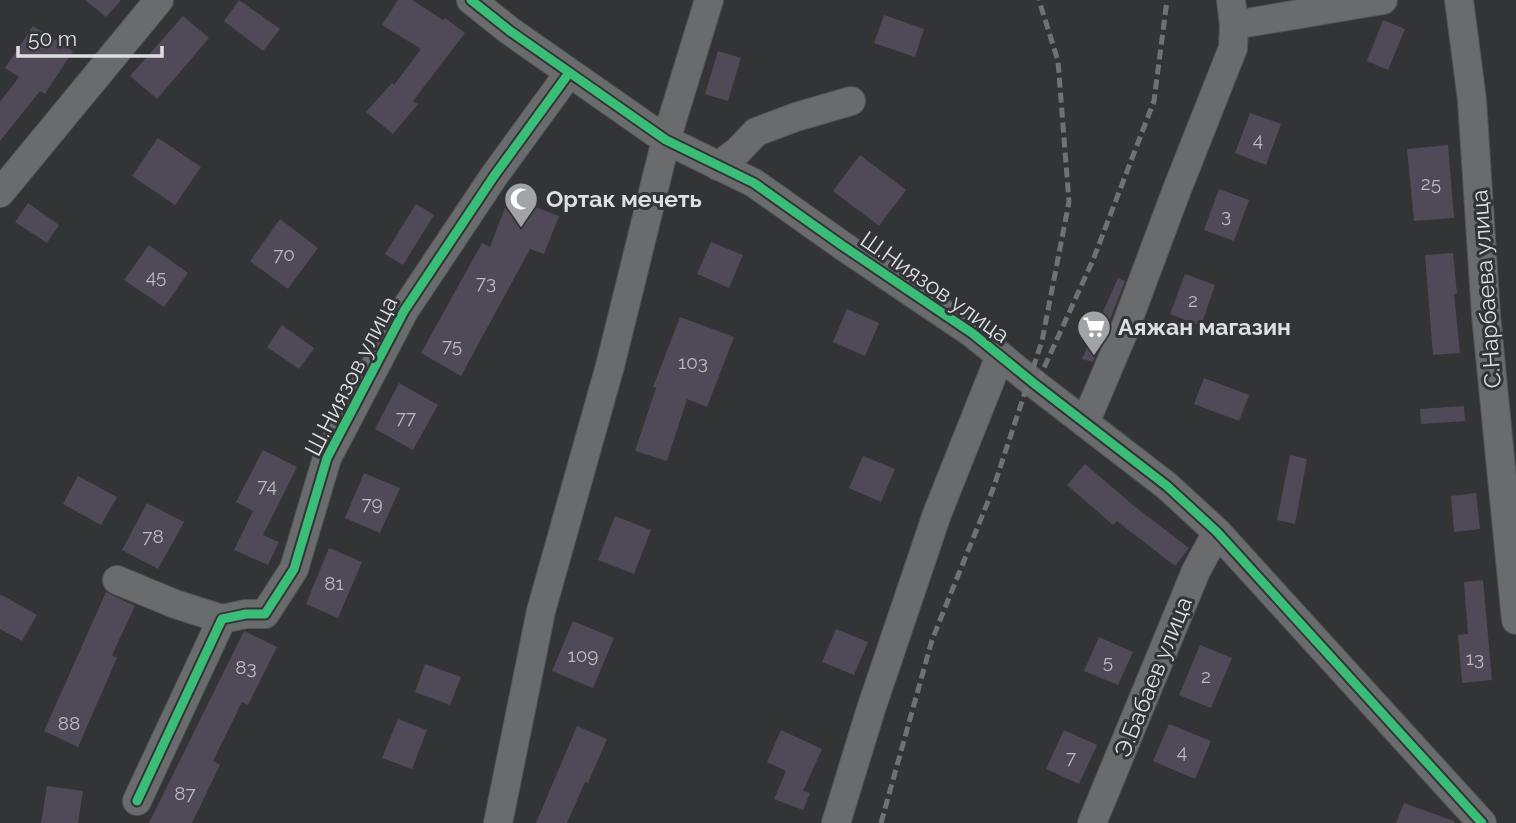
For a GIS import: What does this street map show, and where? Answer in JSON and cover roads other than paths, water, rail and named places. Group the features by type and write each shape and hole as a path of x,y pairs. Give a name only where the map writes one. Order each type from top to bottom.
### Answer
{"street":[{"path":"0,194 159,0"},
{"name":"Ш.Ниязов улица","path":"471,0 510,31 666,140 754,183 972,333 1167,486 1217,532 1471,818"},
{"path":"498,823 541,611 610,366 666,140 709,0"},
{"path":"1085,423 1124,331 1233,48 1232,12 1382,0"},
{"name":"С.Нарбаева улица","path":"1459,0 1472,100 1486,315 1516,620"},
{"name":"Ш.Ниязов улица","path":"117,580 175,604 222,619 246,614 265,614 294,569 327,458 404,311 494,176 569,73"},
{"path":"718,166 738,151 756,132 851,101"},
{"name":"Ш.Ниязов улица","path":"836,823 932,527 1000,356"},
{"name":"Э.Бабаев улица","path":"1092,823 1196,571 1217,532"},
{"path":"137,801 222,619"}],"railway":[{"path":"881,823 932,640 993,489 1042,341 1069,202 1058,61 1039,0"},
{"path":"1038,381 1093,260 1154,101 1167,0"}],"place":[{"name":"Ортак мечеть","path":"521,229"},
{"name":"Аяжан магазин","path":"1094,357"}]}
